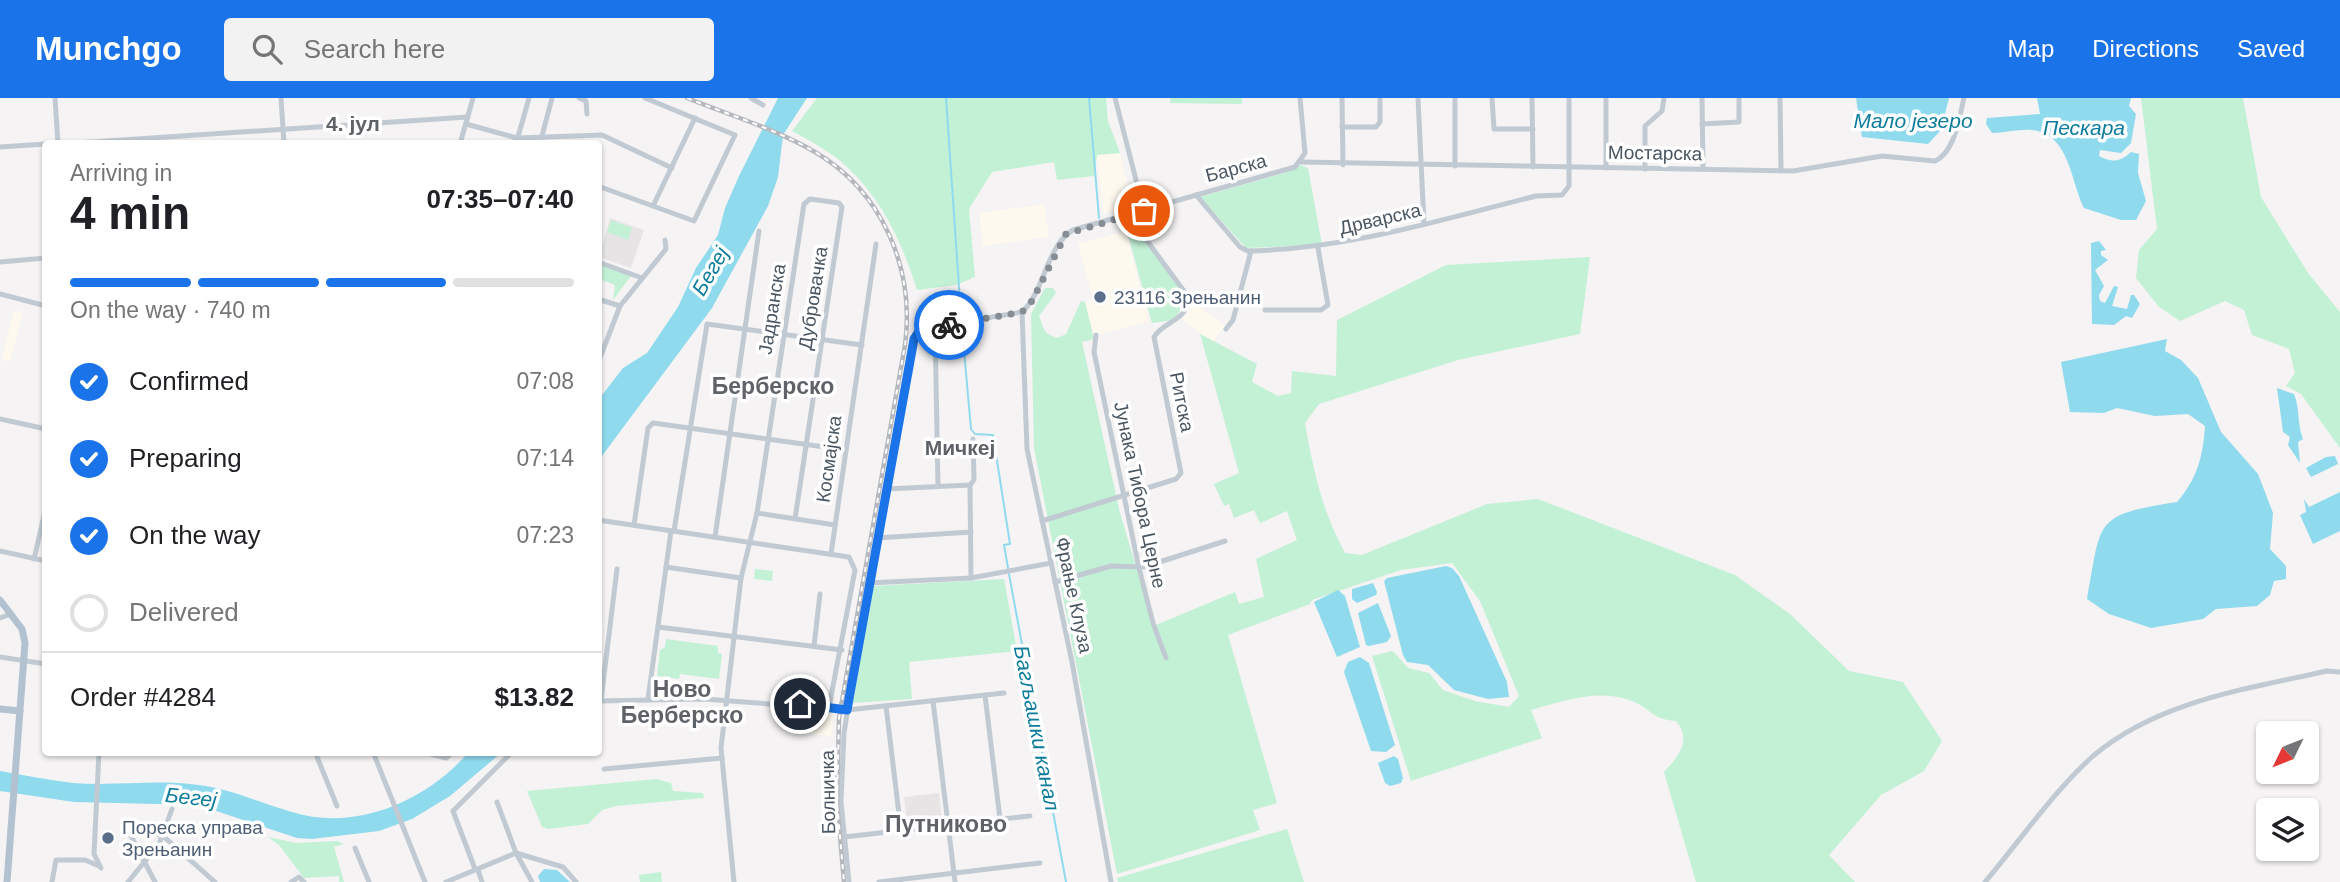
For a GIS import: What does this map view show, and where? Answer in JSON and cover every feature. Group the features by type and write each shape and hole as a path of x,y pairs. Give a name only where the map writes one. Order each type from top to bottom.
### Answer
{"main road":[{"path":"0,600 23,633 18,757 7,882"},
{"path":"0,709 20,711"}],"street":[{"path":"55,98 60,140"},
{"path":"281,98 283,140"},
{"path":"461,140 473,98"},
{"path":"517,140 529,98"},
{"path":"542,136 552,98"},
{"path":"579,98 586,101 587,114"},
{"path":"602,187 694,221 735,135 645,98"},
{"path":"751,98 763,105"},
{"path":"1115,98 1144,211"},
{"path":"1300,98 1306,149 1301,162"},
{"path":"1342,98 1343,165"},
{"path":"1342,127 1376,127 1380,122 1380,98"},
{"path":"1418,98 1424,224"},
{"path":"1455,98 1455,166"},
{"path":"1492,98 1494,129 1533,129"},
{"path":"1532,98 1533,167"},
{"path":"1569,98 1569,168"},
{"path":"1606,98 1606,168"},
{"path":"1645,169 1646,126 1662,111 1664,98"},
{"path":"1702,98 1703,169"},
{"path":"1702,124 1739,122 1740,98"},
{"path":"1780,98 1781,170"},
{"name":"Мостарска","path":"1301,162 1343,165 1781,170 1824,167 1873,157 1907,157 1930,161 1942,157 1953,138 1964,98"},
{"path":"653,206 695,118"},
{"path":"119,140 467,120 515,140"},
{"path":"522,140 542,136 602,135 672,168"},
{"path":"0,147 42,144"},
{"name":"Барска","path":"1022,312 1032,301 1061,243 1073,230 1283,172 1301,162"},
{"name":"Дрварска","path":"1251,251 1318,248 1394,234 1536,196 1565,194 1569,190 1569,168"},
{"path":"1196,195 1240,247 1251,251 1233,320 1226,329"},
{"name":"Јадранска","path":"734,882 722,758 741,578 757,513 804,204 810,199 839,203 842,207"},
{"name":"Дубровачка","path":"795,519 842,207"},
{"name":"Ритска","path":"1042,521 1176,479 1181,473 1154,337 1159,330 1176,321 1189,302 1134,223"},
{"path":"715,537 759,231"},
{"path":"602,353 620,306 666,249 665,240"},
{"name":"Космајска","path":"831,554 876,244"},
{"path":"1265,310 1325,308 1328,305 1318,248"},
{"path":"0,262 42,258"},
{"path":"602,263 642,278"},
{"path":"0,295 42,305"},
{"path":"602,300 620,306"},
{"path":"937,486 935,327 1022,312"},
{"name":"Фрање Клуза","path":"1022,312 1027,449 1055,582 1111,882"},
{"path":"648,699 666,567 707,325 713,323 862,345"},
{"name":"Болничка","path":"849,882 841,765 848,702 914,339 920,330 935,327"},
{"name":"Јунака Тибора Церне","path":"1096,335 1094,352 1139,568 1150,615 1166,658"},
{"path":"0,419 42,428"},
{"path":"634,525 648,428 655,422 846,450"},
{"path":"971,578 970,485 974,480 973,439"},
{"path":"886,489 970,485"},
{"path":"757,513 835,525"},
{"path":"602,521 849,557 854,567 842,650 829,707"},
{"path":"34,559 42,524"},
{"path":"876,538 971,532"},
{"path":"1055,582 1111,566 1139,568 1225,541"},
{"path":"0,551 42,560"},
{"path":"868,583 971,578 1051,564"},
{"path":"666,567 741,578"},
{"path":"602,685 617,569"},
{"path":"814,646 820,594"},
{"path":"0,618 11,614"},
{"path":"658,627 842,650"},
{"path":"0,657 42,663"},
{"path":"1985,882 2084,765 2140,725 2194,702 2327,671 2340,672"},
{"path":"602,701 727,701 847,710 1004,693"},
{"path":"985,695 1000,819"},
{"path":"933,701 955,882"},
{"path":"886,706 901,831"},
{"path":"52,882 56,860 85,860 101,868 94,854 99,756"},
{"path":"317,756 337,806"},
{"path":"375,756 425,882"},
{"path":"482,882 453,811 508,756"},
{"path":"604,769 722,758"},
{"path":"497,802 516,853 532,882"},
{"path":"128,882 163,836 172,809"},
{"path":"844,837 1030,816"},
{"path":"155,882 143,864 131,831 135,829 163,836 215,882"},
{"path":"355,848 369,882"},
{"path":"446,882 516,853 534,861 563,867 576,882"},
{"path":"0,857 9,856"},
{"path":"525,872 534,861"},
{"path":"879,882 1040,863"},
{"path":"291,882 304,880"}],"shaded area":[{"path":"1120,153 1133,206 1103,214 1097,155"},
{"path":"1044,204 1049,237 983,246 979,213"},
{"path":"610,218 644,230 631,268 602,258 602,246"},
{"path":"1126,231 1149,321 1094,336 1085,302 1093,299 1078,244"},
{"path":"1192,301 1225,326 1213,342 1180,318"},
{"path":"14,310 23,312 10,362 2,360"},
{"path":"805,707 834,709 831,736 802,733"},
{"path":"939,793 942,821 907,822 904,797"}],"green space":[{"path":"817,98 1106,98 1108,121 1120,153 1097,155 1094,176 1057,180 1054,162 992,172 969,209 975,277 956,285 917,290 890,224 860,180 821,147 792,131"},
{"path":"1170,98 1242,98 1242,104 1170,103"},
{"path":"2141,98 2243,98 2261,197 2308,273 2340,312 2340,448 2301,394 2286,386 2295,373 2289,349 2252,335 2244,310 2225,301 2180,321 2159,307 2136,278 2139,250 2157,229"},
{"path":"1300,165 1308,168 1322,245 1246,248 1200,197 1284,173"},
{"path":"611,220 632,228 628,240 607,232"},
{"path":"1138,228 1187,299 1174,320 1152,323 1128,235"},
{"path":"1590,257 1580,334 1458,360 1319,404 1305,423 1315,473 1330,521 1345,553 1362,555 1487,504 1538,499 1735,575 1790,614 1849,671 1903,682 1942,741 1924,771 1881,795 1829,855 1855,882 1696,882 1664,772 1682,748 1681,728 1676,721 1656,716 1639,704 1619,697 1581,697 1531,710 1542,738 1411,781 1372,656 1393,651 1408,668 1429,673 1443,690 1475,701 1509,707 1519,696 1480,601 1452,563 1401,570 1312,600 1310,604 1228,635 1277,803 1253,810 1260,830 1117,874 1034,448 1031,314 1045,288 1053,288 1056,293 1039,316 1046,332 1057,338 1066,334 1081,301 1085,302 1094,339 1082,342 1120,513 1164,660 1168,660 1156,625 1235,592 1239,604 1264,597 1256,559 1297,540 1287,511 1260,523 1254,510 1234,518 1229,504 1224,506 1214,484 1239,473 1200,334 1257,364 1252,382 1278,396 1291,393 1292,371 1336,376 1337,320 1446,265"},
{"path":"602,266 631,276 613,300 615,285 602,280"},
{"path":"755,569 773,571 772,581 754,579"},
{"path":"1004,579 1017,651 909,662 912,699 853,703 873,586"},
{"path":"666,639 718,646 718,653 722,654 719,679 680,674 679,679 657,676 660,650 665,647"},
{"path":"657,779 671,783 673,791 703,793 704,798 616,806 602,810 588,824 548,829 542,827 527,791"},
{"path":"1287,829 1304,882 1118,882 1117,878"},
{"path":"268,837 297,843 337,841 344,844 334,847 344,882 339,882 339,876 304,878 279,845"},
{"path":"661,872 662,882 640,882 639,875"}],"water":[{"name":"Бегеј","path":"778,98 807,98 783,135 778,177 768,206 712,308 602,456 602,395 623,368 647,353 678,307 696,268 718,235 725,208"},
{"name":"Мало језеро","path":"1856,98 1949,98 1941,130 1928,144 1862,137"},
{"name":"Пескара","path":"2037,98 2131,98 2129,106 2136,114 2131,143 2121,153 2100,150 2099,156 2116,160 2131,152 2139,154 2138,173 2146,201 2136,220 2121,220 2084,208 2067,160 2054,140 2044,133 2026,130 1992,133 1986,124 1987,118 2040,114"},
{"path":"2099,241 2106,250 2101,251 2101,255 2108,260 2095,270 2104,286 2099,295 2100,301 2105,303 2114,286 2118,287 2112,306 2127,309 2131,295 2134,295 2140,304 2132,318 2126,316 2114,325 2092,324 2091,243"},
{"path":"2167,339 2165,351 2181,360 2198,378 2221,432 2258,474 2273,513 2270,549 2286,566 2286,579 2274,581 2270,595 2257,606 2216,609 2203,619 2151,628 2109,614 2087,599 2095,553 2106,526 2115,518 2129,512 2177,502 2190,485 2198,467 2205,426 2188,414 2155,416 2117,408 2104,413 2070,412 2061,362"},
{"path":"2277,388 2294,394 2296,399 2303,439 2298,442 2300,463 2288,445 2290,437 2283,432"},
{"path":"2335,456 2338,464 2311,477 2306,468 2326,457"},
{"path":"2340,492 2340,531 2313,544 2300,515 2306,512 2304,499 2309,507"},
{"path":"1446,566 1459,576 1507,682 1509,697 1488,699 1454,690 1428,665 1407,662 1403,655 1384,581 1387,578"},
{"path":"1373,583 1376,595 1357,603 1352,599 1352,589"},
{"path":"1338,590 1345,596 1360,647 1337,657 1314,602"},
{"path":"1378,603 1391,636 1387,642 1369,646 1366,645 1358,613"},
{"path":"1360,657 1369,663 1395,745 1386,752 1371,751 1344,672 1348,662"},
{"name":"Бегеј","path":"465,756 497,756 450,796 412,819 379,831 312,839 297,838 198,805 74,802 0,791 0,771 73,783 190,784 229,792 292,812 341,818 365,815 411,798 451,770"},
{"path":"1394,756 1398,759 1403,778 1401,783 1390,786 1385,783 1378,763"},
{"path":"544,869 557,870 570,882 540,882 538,876"}],"waterway":[{"name":"Багљашки канал","path":"946,98 961,316"},
{"name":"Багљашки канал","path":"1089,98 1099,218"},
{"name":"Багљашки канал","path":"962,328 971,429 975,434 993,435 1010,544 1004,545 1008,568"},
{"name":"Багљашки канал","path":"1009,574 1066,882"}],"railway":[{"path":"687,98 784,136 815,152 839,169 859,188 876,211 899,261 905,288 905,345 839,718 837,802 844,882"}],"way so far":[{"path":"949,325 1022,312 1032,301 1066,234 1144,211"}],"place":[{"name":"23116 Зрењанин","path":"1100,297"},
{"name":"Пореска управа Зрењанин","path":"108,838"}],"district":[{"name":"4. јул","path":"353,123"},
{"name":"Берберско","path":"773,386"},
{"name":"Мичкеј","path":"960,447"},
{"name":"Ново Берберско","path":"682,702"},
{"name":"Путниково","path":"946,824"}],"route":[{"path":"800,704 847,710 914,339 916,333 925,328 949,325"}]}
